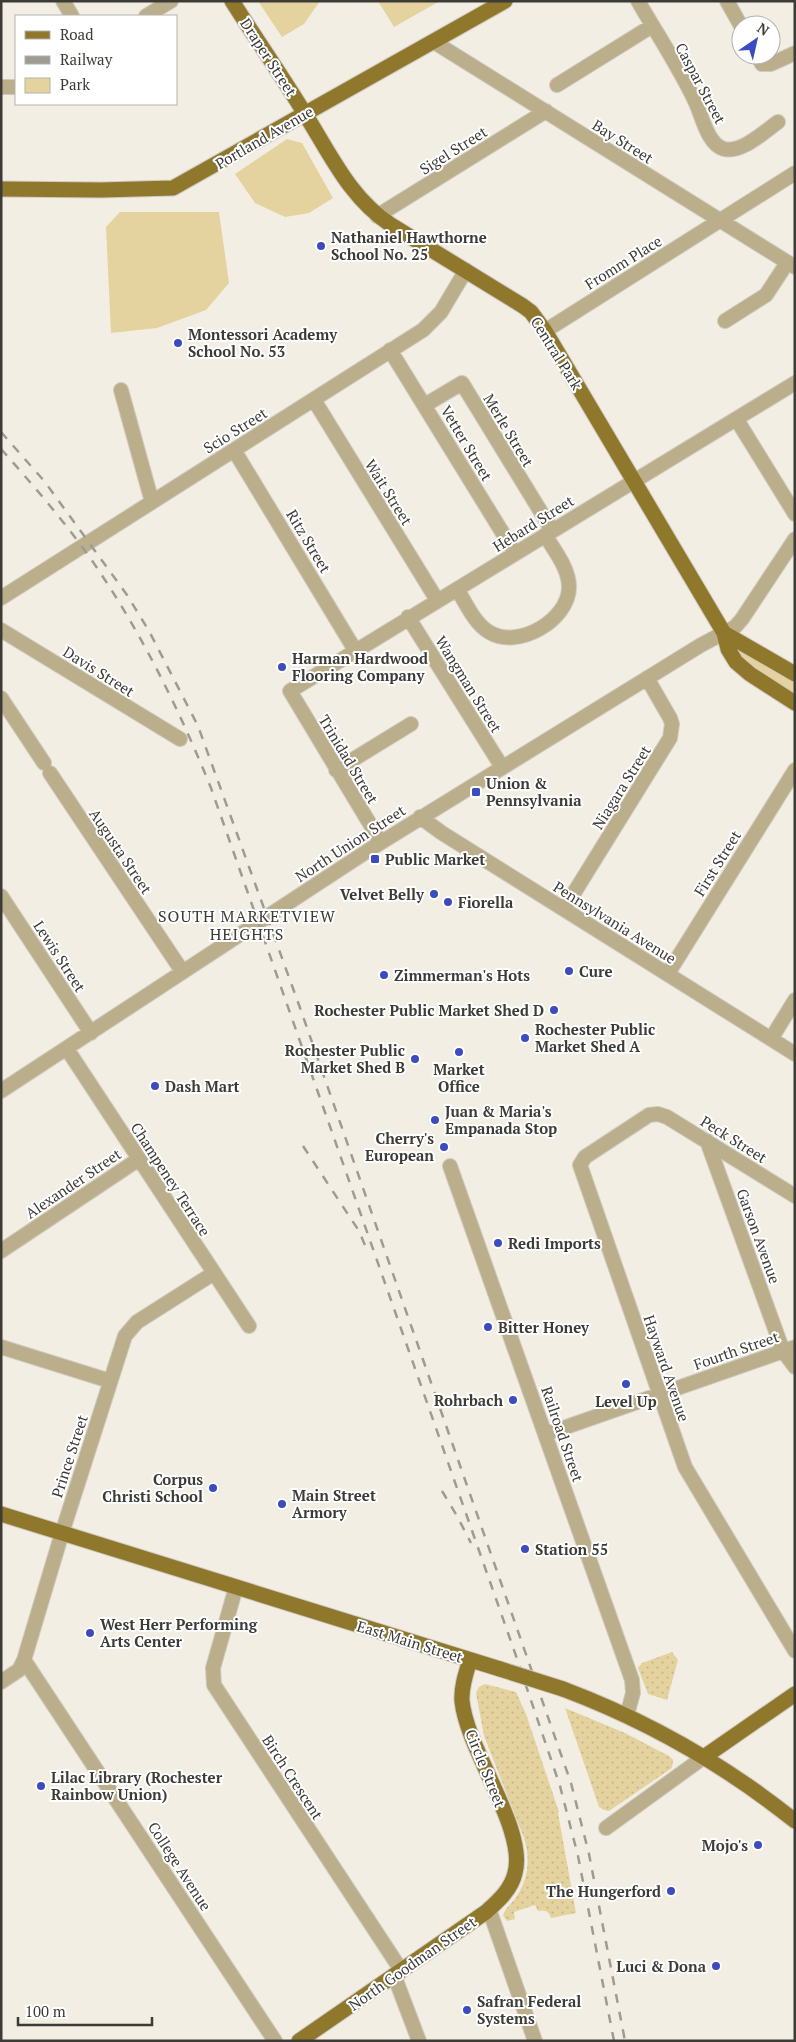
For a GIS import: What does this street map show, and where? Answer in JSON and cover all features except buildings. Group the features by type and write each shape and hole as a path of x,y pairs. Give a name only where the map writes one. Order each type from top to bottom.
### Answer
{"main road":[{"name":"Draper Street","path":"232,1 305,114"},
{"name":"Portland Avenue","path":"1,189 101,190 173,188 434,42 487,5 505,1"},
{"name":"Central Park","path":"305,114 349,187 377,216 531,312 545,331 724,633 728,649 736,662 750,674 795,703"},
{"name":"Central Park","path":"724,633 795,674"},
{"name":"East Main Street","path":"1,1514 564,1689 627,1715 704,1757 795,1821"},
{"name":"Circle Street","path":"470,1660 463,1681 462,1700 469,1729 514,1838 518,1856 515,1875"},
{"path":"704,1757 795,1694"},
{"name":"North Goodman Street","path":"299,2041 489,1909 507,1890 515,1875"}],"street":[{"path":"62,1 71,15"},
{"path":"148,15 171,1"},
{"name":"Caspar Street","path":"638,1 695,100 711,137 718,146 726,149 736,148 749,142 778,122"},
{"path":"727,1 735,15"},
{"path":"557,85 652,26"},
{"name":"Bay Street","path":"434,42 791,265"},
{"path":"781,59 795,53"},
{"path":"1,87 15,87"},
{"name":"Sigel Street","path":"377,216 546,111"},
{"name":"Fromm Place","path":"545,331 795,173"},
{"path":"725,321 766,295 791,265"},
{"name":"Scio Street","path":"1,598 432,323 441,312 466,270"},
{"name":"Vetter Street","path":"390,350 515,553"},
{"name":"Merle Street","path":"425,405 462,383 548,533"},
{"name":"Hebard Street","path":"290,691 408,617 795,384"},
{"path":"121,390 152,502"},
{"name":"Wait Street","path":"314,400 437,600"},
{"path":"736,420 795,514"},
{"name":"Ritz Street","path":"234,450 355,650"},
{"path":"457,589 483,628 501,638 522,637 552,620 561,612 567,601 569,580 548,533"},
{"path":"724,633 735,627 742,620 795,539"},
{"name":"Wangman Street","path":"408,617 502,767"},
{"name":"Davis Street","path":"1,630 180,739"},
{"name":"North Union Street","path":"1,1091 420,817 724,633"},
{"name":"Niagara Street","path":"564,910 670,738 672,724 670,718 647,678"},
{"name":"Trinidad Street","path":"290,691 376,834 379,843"},
{"name":"Augusta Street","path":"1,698 182,972"},
{"path":"336,770 411,724"},
{"name":"First Street","path":"666,973 672,967 795,770"},
{"name":"Pennsylvania Avenue","path":"420,817 442,833 795,1054"},
{"name":"Lewis Street","path":"1,896 91,1033"},
{"path":"771,1039 795,1000"},
{"name":"Champeney Terrace","path":"67,1049 249,1326"},
{"name":"Peck Street","path":"654,1114 667,1117 795,1196"},
{"name":"Hayward Avenue","path":"654,1114 648,1115 585,1157 580,1165 688,1473 795,1651"},
{"name":"Garson Avenue","path":"707,1141 795,1367"},
{"name":"Alexander Street","path":"1,1251 139,1159"},
{"name":"Railroad Street","path":"450,1166 632,1680 633,1693 627,1715"},
{"name":"Prince Street","path":"1,1682 19,1670 24,1660 122,1341 131,1327 214,1273"},
{"path":"1,1347 110,1381"},
{"name":"Fourth Street","path":"546,1434 789,1349"},
{"name":"Birch Crescent","path":"236,1587 212,1674 214,1685 398,1972 419,2041"},
{"name":"College Avenue","path":"24,1660 275,2041"},
{"path":"606,1828 704,1757"},
{"path":"489,1909 535,2041"}],"green space":[{"path":"258,1 320,1 304,24 282,37"},
{"path":"378,1 440,1 394,27"},
{"path":"287,139 302,143 333,198 309,213 285,217 255,203 235,174"},
{"path":"120,212 219,212 229,283 206,310 157,328 111,333 106,227"},
{"path":"735,647 795,678 795,698 754,670 740,656"},
{"path":"672,1652 678,1660 667,1700 648,1694 638,1668 642,1663"},
{"path":"485,1684 516,1692 526,1714 559,1812 576,1913 551,1918 546,1911 538,1911 535,1905 514,1912 515,1919 507,1921 503,1916 506,1909 519,1893 528,1863 524,1838 484,1736 476,1693 479,1687"},
{"path":"565,1708 625,1733 669,1756 673,1760 672,1768 609,1811 604,1810 599,1807"}],"railway":[{"path":"1,432 45,482 127,595 149,631 198,726 299,1005 571,1783 589,1854 625,2041"},
{"path":"1,449 71,533 111,589 158,672 186,729 211,788 560,1786 578,1856 614,2041"},
{"path":"303,1146 359,1231 367,1250"},
{"path":"442,1491 471,1543"}],"place":[{"name":"Nathaniel Hawthorne School No. 25","path":"321,246"},
{"name":"Montessori Academy School No. 53","path":"178,343"},
{"name":"Harman Hardwood Flooring Company","path":"282,667"},
{"name":"Union & Pennsylvania","path":"476,792"},
{"name":"Public Market","path":"375,859"},
{"name":"Velvet Belly","path":"434,894"},
{"name":"Fiorella","path":"448,902"},
{"name":"Cure","path":"569,971"},
{"name":"Zimmerman's Hots","path":"384,975"},
{"name":"Rochester Public Market Shed D","path":"554,1010"},
{"name":"Rochester Public Market Shed A","path":"525,1038"},
{"name":"Market Office","path":"459,1052"},
{"name":"Rochester Public Market Shed B","path":"415,1059"},
{"name":"Dash Mart","path":"155,1086"},
{"name":"Juan & Maria's Empanada Stop","path":"435,1120"},
{"name":"Cherry's European","path":"444,1147"},
{"name":"Redi Imports","path":"498,1243"},
{"name":"Bitter Honey","path":"488,1327"},
{"name":"Level Up","path":"626,1384"},
{"name":"Rohrbach","path":"513,1400"},
{"name":"Corpus Christi School","path":"213,1488"},
{"name":"Main Street Armory","path":"282,1504"},
{"name":"Station 55","path":"525,1549"},
{"name":"West Herr Performing Arts Center","path":"90,1633"},
{"name":"Lilac Library (Rochester Rainbow Union)","path":"41,1786"},
{"name":"Mojo's","path":"758,1845"},
{"name":"The Hungerford","path":"671,1891"},
{"name":"Luci & Dona","path":"716,1966"},
{"name":"Safran Federal Systems","path":"467,2010"}],"district":[{"name":"SOUTH MARKETVIEW HEIGHTS","path":"247,925"}]}
